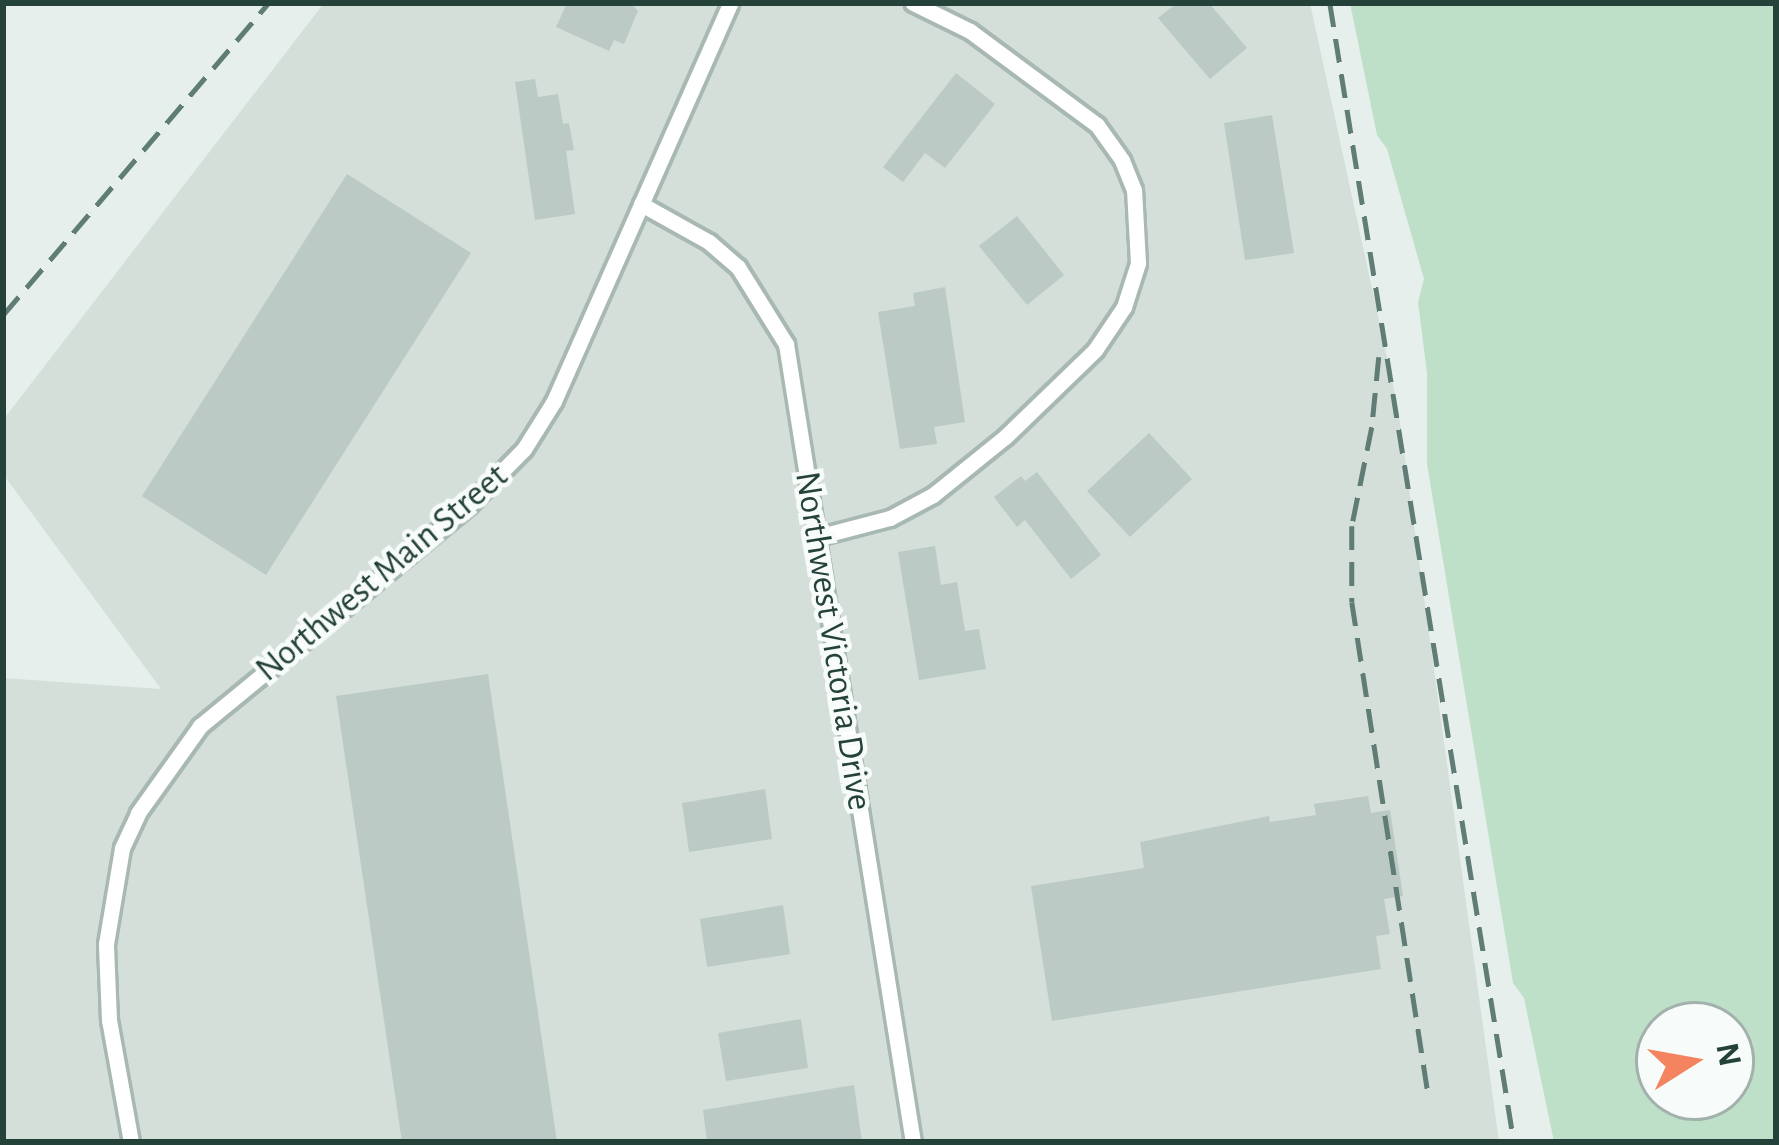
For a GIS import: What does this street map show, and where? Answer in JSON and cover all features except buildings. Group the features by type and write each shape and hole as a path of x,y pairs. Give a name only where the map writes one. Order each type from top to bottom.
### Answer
{"street":[{"name":"Northwest Main Street","path":"131,1142 109,1020 106,944 122,848 137,813 200,725 470,505 524,449 554,401 730,3"},
{"path":"817,537 890,518 933,494 1005,437 1095,350 1124,308 1138,263 1137,206 1111,142 1024,66 970,31 913,3"},
{"name":"Northwest Victoria Drive","path":"641,204 726,255 779,328 790,363 913,1142"}],"shaded area":[{"path":"324,3 1310,3 1398,408 1499,1142 3,1142 3,678 161,689 3,474 3,420"}],"green space":[{"path":"1350,3 1776,3 1776,1142 1554,1142 1524,998 1513,983 1427,464 1427,373 1418,302 1424,279 1387,149 1377,135"}],"railway":[{"path":"3,315 269,3"},
{"path":"1330,3 1514,1142"},
{"path":"1379,357 1372,427 1352,526 1352,602 1427,1089"}]}
